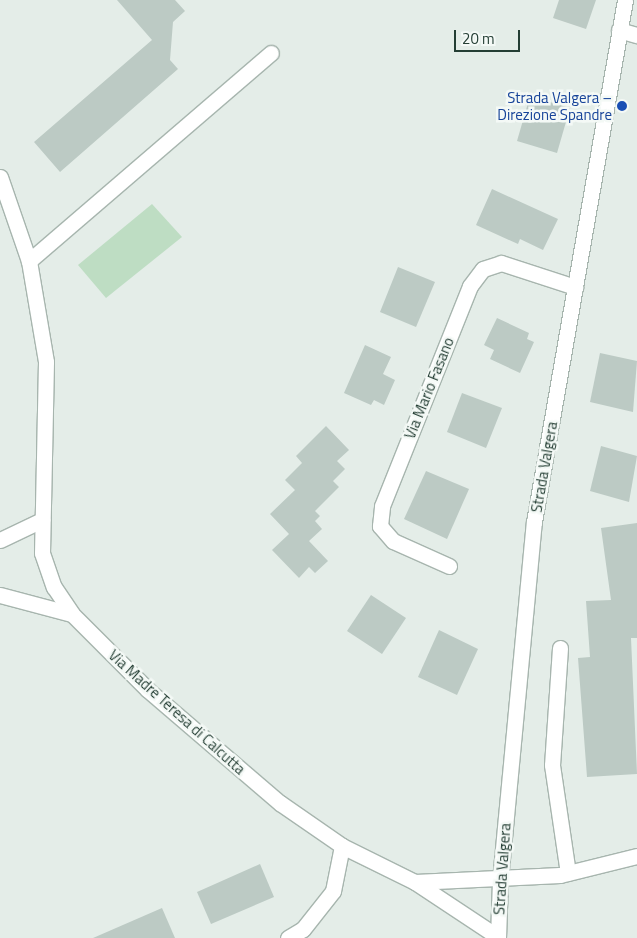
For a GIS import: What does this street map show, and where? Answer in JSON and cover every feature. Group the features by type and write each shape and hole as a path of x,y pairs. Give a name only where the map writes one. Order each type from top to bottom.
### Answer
{"street":[{"name":"Strada Valgera","path":"498,938 500,880 534,522 625,0"},
{"path":"619,30 637,35"},
{"path":"29,261 272,53"},
{"name":"Via Madre Teresa di Calcutta","path":"0,177 29,261 46,362 42,553 54,587 72,614 155,696 280,803 342,846 415,882 498,938"},
{"name":"Via Mario Fasano","path":"449,566 393,540 380,526 381,516 470,286 484,270 501,262 576,287"},
{"path":"0,540 42,520"},
{"path":"0,595 72,614"},
{"path":"560,648 552,766 568,873"},
{"path":"288,938 303,929 333,891 342,846"},
{"name":"Via Madre Teresa di Calcutta","path":"415,882 500,880 568,873 637,856"}],"green space":[{"path":"152,204 182,237 106,298 78,265"}],"building":[{"path":"117,0 175,0 185,11 173,22 170,60 178,69 60,172 34,142 152,40"},
{"path":"559,0 596,0 586,29 553,18"},
{"path":"530,96 570,108 557,153 517,141"},
{"path":"492,189 558,219 543,250 520,239 518,244 476,225"},
{"path":"398,267 435,282 416,327 380,312"},
{"path":"497,318 529,333 527,339 534,342 520,373 490,359 494,350 484,345"},
{"path":"365,345 391,357 383,374 395,380 384,405 374,400 371,405 344,393"},
{"path":"600,353 637,361 633,412 590,402"},
{"path":"462,393 502,408 486,448 447,432"},
{"path":"326,426 349,450 337,461 345,469 333,481 339,487 315,511 320,516 315,521 322,529 309,541 328,561 315,573 309,567 299,578 272,550 289,534 270,514 295,490 285,480 302,463 296,456"},
{"path":"601,446 637,456 629,502 590,491"},
{"path":"426,471 469,489 447,539 404,519"},
{"path":"637,523 637,638 631,638 637,774 587,777 578,658 590,657 586,601 611,600 601,528"},
{"path":"371,595 406,618 382,654 347,631"},
{"path":"439,630 478,649 457,695 418,677"},
{"path":"260,864 274,897 211,924 197,892"},
{"path":"162,908 175,938 93,938"}],"place":[{"name":"Strada Valgera – Direzione Spandre","path":"622,106"}]}
